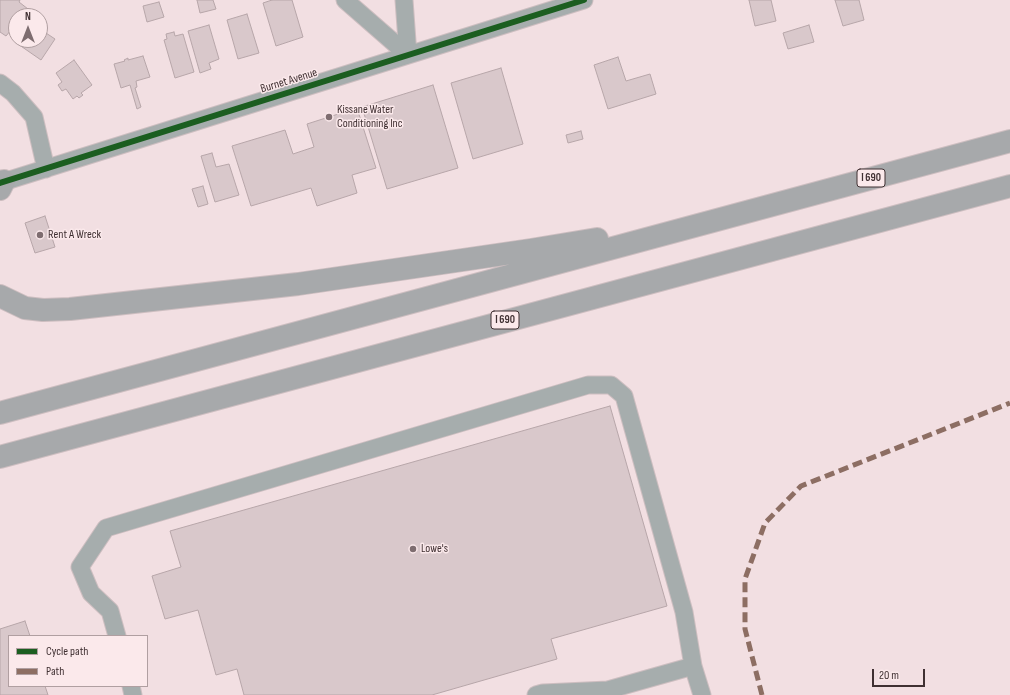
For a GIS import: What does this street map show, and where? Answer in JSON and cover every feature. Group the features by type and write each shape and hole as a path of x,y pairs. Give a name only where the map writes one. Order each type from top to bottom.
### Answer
{"highway":[{"name":"I 690","path":"0,413 1010,141"},
{"name":"I 690","path":"0,457 1010,186"},
{"path":"0,296 26,308 43,310 70,309 298,284 531,250 732,216"}],"street":[{"path":"345,0 408,55"},
{"path":"404,0 408,55"},
{"name":"Burnet Avenue","path":"1,184 584,0"},
{"path":"0,83 13,93 34,117 46,169"},
{"path":"117,635 110,611 91,594 80,567 106,528 588,385 611,385 624,396 684,612 693,666 702,695"},
{"path":"536,695 543,693 608,690 693,666"}],"building":[{"path":"0,0 20,0 19,2 27,8 8,8 8,34 6,36 0,32"},
{"path":"197,0 213,0 216,9 200,13"},
{"path":"272,0 292,0 303,37 276,46 263,3"},
{"path":"749,0 771,0 776,21 755,26"},
{"path":"835,0 859,0 864,20 843,26"},
{"path":"159,2 164,17 147,22 143,6"},
{"path":"247,14 259,53 238,59 227,20"},
{"path":"209,25 219,59 209,63 211,69 200,73 188,31"},
{"path":"809,25 814,42 788,49 783,33"},
{"path":"174,32 175,36 183,34 194,72 175,78 164,40 167,39 166,34"},
{"path":"48,34 55,39 41,60 24,48 48,48"},
{"path":"143,56 150,77 136,81 137,87 135,88 141,107 137,109 130,85 121,88 114,64 125,61 124,60 128,58 128,60"},
{"path":"618,57 626,81 650,74 656,94 608,109 594,65"},
{"path":"74,60 92,85 81,93 83,95 79,98 77,96 73,99 66,89 62,91 58,85 62,82 56,73"},
{"path":"501,68 523,144 473,159 451,83"},
{"path":"433,85 458,168 387,189 362,107"},
{"path":"357,108 376,168 352,175 357,193 317,206 311,188 251,206 232,146 285,130 293,154 314,147 307,124"},
{"path":"581,131 583,139 568,143 566,135"},
{"path":"212,153 216,167 229,164 239,195 215,202 201,156"},
{"path":"203,186 208,204 198,207 192,189"},
{"name":"Rent A Wreck","path":"45,216 55,247 35,253 25,223"},
{"name":"Lowe's","path":"610,406 667,606 551,639 557,659 432,695 244,695 237,669 216,675 198,610 165,619 152,576 181,567 170,531"},
{"path":"25,621 30,635 8,635 8,687 45,687 48,695 0,695 0,629"}],"marked path":[{"path":"762,695 745,629 745,579 765,523 801,486 1010,403"}],"cycle path":[{"path":"0,183 584,0"}],"place":[{"name":"Kissane Water Conditioning Inc","path":"329,117"},
{"name":"Rent A Wreck","path":"40,235"},
{"name":"Lowe's","path":"413,549"}]}
